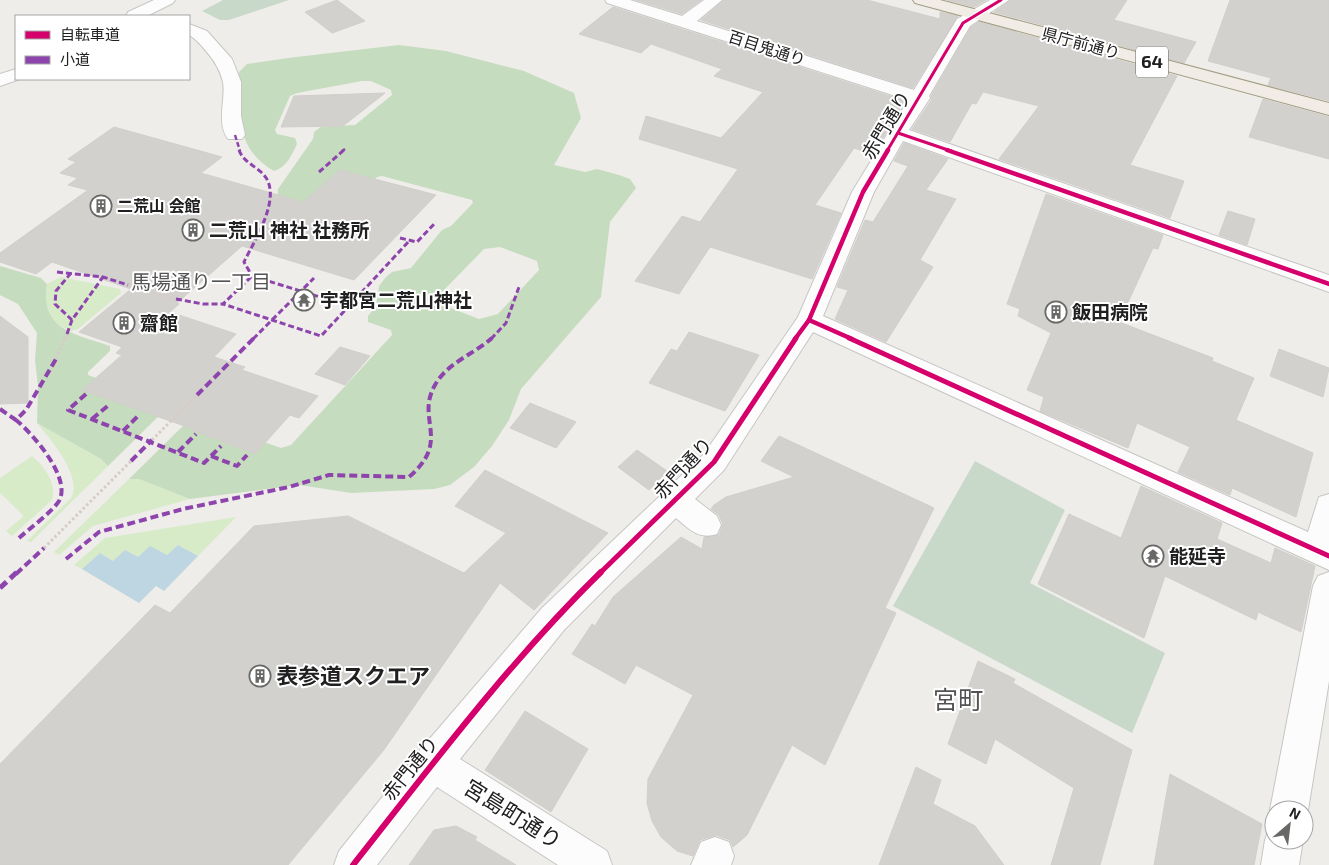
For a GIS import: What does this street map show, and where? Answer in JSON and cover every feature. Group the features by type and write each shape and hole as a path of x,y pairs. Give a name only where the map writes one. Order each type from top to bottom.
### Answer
{"main road":[{"name":"県庁前通り","path":"921,0 1329,109"}],"street":[{"path":"148,14 167,0"},
{"name":"百目鬼通り","path":"614,0 921,98"},
{"path":"685,22 714,0"},
{"name":"赤門通り","path":"353,865 433,763 553,618 714,462 784,354 809,320 864,192 898,133 921,98 963,23 1001,0"},
{"path":"190,30 201,35 223,59 232,82 231,116 235,135"},
{"path":"0,81 15,74"},
{"path":"898,133 1329,284"},
{"path":"809,320 1329,556"},
{"path":"674,500 706,525"},
{"path":"1329,506 1323,534 1329,547"},
{"path":"1291,800 1329,586"},
{"name":"宮島町通り","path":"433,763 593,865"},
{"path":"1280,865 1282,850"}],"path":[{"path":"128,284 176,299"},
{"path":"56,359 67,334"},
{"path":"152,440 197,395"},
{"path":"44,548 130,461"}],"green space":[{"path":"223,0 289,0 229,20 220,20 202,11"},
{"path":"399,45 446,51 524,71 574,93 581,118 554,165 585,172 597,169 619,175 630,179 636,188 610,222 601,297 521,389 509,420 492,446 474,467 450,485 434,489 351,493 300,485 190,499 139,479 129,479 187,422 198,419 281,448 291,445 392,335 391,330 368,322 368,316 376,306 379,286 392,272 411,268 442,230 451,226 473,203 472,200 382,176 377,177 344,210 277,207 278,189 313,139 314,132 321,127 355,125 392,95 391,90 371,81 362,81 297,93 290,96 275,130 277,134 295,138 297,144 291,157 282,167 274,171 261,162 245,140 240,115 239,72 247,64","holes":["500,247 537,261 539,270 498,314 479,319 443,305 442,292 484,249"]},
{"path":"0,266 41,278 47,284 46,299 54,321 73,333 110,346 110,351 88,372 88,375 166,404 167,408 108,466 101,459 37,423 38,386 35,360 37,333 18,304 0,295"},
{"path":"61,277 120,289 121,293 78,329 71,331 52,318 47,307 47,284"},
{"path":"37,423 101,459 108,466 31,542 27,541 72,497 74,488 69,468 50,438"},
{"path":"32,456 41,465 51,481 53,487 52,500 12,536 6,531 24,516 0,493 0,478"},
{"path":"975,461 1065,510 1030,583 1165,653 1132,733 893,606"},
{"path":"129,479 139,479 190,499 93,526 59,555 54,552"},
{"path":"236,517 198,556 178,545 167,555 113,561 100,553 82,569 74,565 105,538"}],"water":[{"path":"178,545 198,556 164,591 156,586 139,603 82,569 100,553 113,561 125,550 138,557 150,546 167,555"}],"building":[{"path":"337,0 365,21 332,33 305,12"},
{"path":"636,0 701,0 682,14"},
{"path":"724,0 867,0 940,19 940,12 958,16 913,88 701,20"},
{"path":"947,0 986,0 974,7"},
{"path":"1011,0 1127,0 1114,20 1196,42 1184,63 994,12"},
{"path":"1230,0 1329,0 1329,101 1268,85 1271,78 1208,61"},
{"path":"613,7 905,101 873,154 854,148 815,205 841,213 812,279 710,247 679,294 635,281 682,216 700,222 738,169 639,139 646,116 721,138 763,92 714,76 722,69 651,44 641,53 579,34"},
{"path":"979,22 1177,76 1130,165 1184,181 1170,218 999,159 1039,106 983,92 976,104 972,103 950,142 912,129 932,99 931,96 971,27"},
{"path":"385,93 343,126 281,127 294,96"},
{"path":"1263,99 1329,117 1329,159 1249,137"},
{"path":"114,127 222,157 201,173 303,202 340,170 436,195 354,280 242,246 177,303 179,304 170,312 236,334 214,357 245,367 242,370 318,396 299,418 290,415 255,454 193,429 82,390 122,355 116,353 122,347 79,332 131,289 52,262 36,274 0,262 0,253 88,190 68,185 78,178 60,173 76,162 68,159"},
{"path":"904,143 948,159 926,190 956,199 920,260 933,267 886,342 835,319 848,290 837,287 865,220 873,222 908,166 894,161"},
{"path":"1046,194 1163,235 1158,249 1153,248 1119,322 1213,358 1212,361 1254,378 1236,420 1313,453 1296,517 1232,488 1230,495 1178,472 1190,447 1137,423 1128,448 1040,411 1044,397 1027,390 1051,333 1018,316 1020,309 1007,304"},
{"path":"1228,211 1255,219 1247,245 1219,235"},
{"path":"0,316 28,337 28,403 0,404"},
{"path":"689,332 759,355 725,411 649,383 671,349 677,351"},
{"path":"340,347 370,356 345,385 315,374"},
{"path":"1279,349 1329,368 1323,397 1270,376"},
{"path":"530,403 576,422 556,448 510,428"},
{"path":"779,436 934,508 885,608 896,613 825,765 792,745 747,835 733,847 730,840 716,835 700,840 693,856 677,851 661,837 652,821 647,803 648,779 693,695 636,665 625,684 572,654 592,624 595,626 613,597 681,537 702,549 704,537 719,535 723,524 719,515 711,509 714,505 726,497 794,477 761,461"},
{"path":"637,450 667,471 649,490 618,467"},
{"name":"表参道スクエア","path":"485,470 608,533 534,610 500,583 383,751 288,865 0,865 0,764 155,605 170,613 254,526 348,516 464,573 506,533 455,506"},
{"name":"能延寺","path":"1141,486 1222,523 1217,539 1271,563 1275,548 1315,566 1301,632 1258,612 1256,620 1165,576 1144,638 1038,584 1069,514 1121,538"},
{"path":"978,661 1015,679 1013,683 1132,750 1100,865 1051,865 1074,788 995,739 986,764 948,744"},
{"path":"525,711 588,749 551,812 485,770"},
{"path":"916,767 941,780 933,804 975,826 1004,865 879,865"},
{"path":"1170,774 1262,824 1254,865 1154,865"},
{"path":"456,826 477,837 475,840 516,865 409,865 434,830"}],"marked path":[{"path":"235,135 241,156 265,176 271,195 266,217 244,262 252,276"},
{"path":"319,172 345,149"},
{"path":"400,238 417,242 436,222"},
{"path":"349,306 410,240"},
{"path":"57,272 103,277 128,285"},
{"path":"71,273 56,291 55,304 72,320"},
{"path":"252,276 349,306 321,336 223,304 252,276"},
{"path":"67,334 72,320 103,277"},
{"path":"197,395 314,278"},
{"path":"66,559 99,532 183,509 289,487 329,475 409,477 421,466 428,455 431,445 429,411 434,386 440,377 458,361 479,348 499,332 508,319 519,287"},
{"path":"176,299 203,304 223,304"},
{"path":"19,538 59,501 61,491 55,468 41,445 16,420 26,410 56,359"},
{"path":"86,394 68,410 204,463 221,446"},
{"path":"92,419 110,404"},
{"path":"0,409 16,420"},
{"path":"123,431 140,414"},
{"path":"178,452 196,434"},
{"path":"131,461 152,440"},
{"path":"211,456 237,466 247,455"},
{"path":"0,588 44,548"}],"cycle path":[{"path":"353,865 433,763 553,619 714,462 784,354 809,320 863,192 963,23 1001,0"},
{"path":"898,133 1329,284"},
{"path":"809,320 1329,556"}],"place":[{"name":"二荒山 会館","path":"101,206"},
{"name":"二荒山 神社 社務所","path":"193,230"},
{"name":"宇都宮二荒山神社","path":"304,300"},
{"name":"飯田病院","path":"1056,312"},
{"name":"齋館","path":"124,323"},
{"name":"能延寺","path":"1153,556"},
{"name":"表参道スクエア","path":"260,676"}],"district":[{"name":"馬場通り一丁目","path":"201,282"},
{"name":"宮町","path":"958,700"}]}
